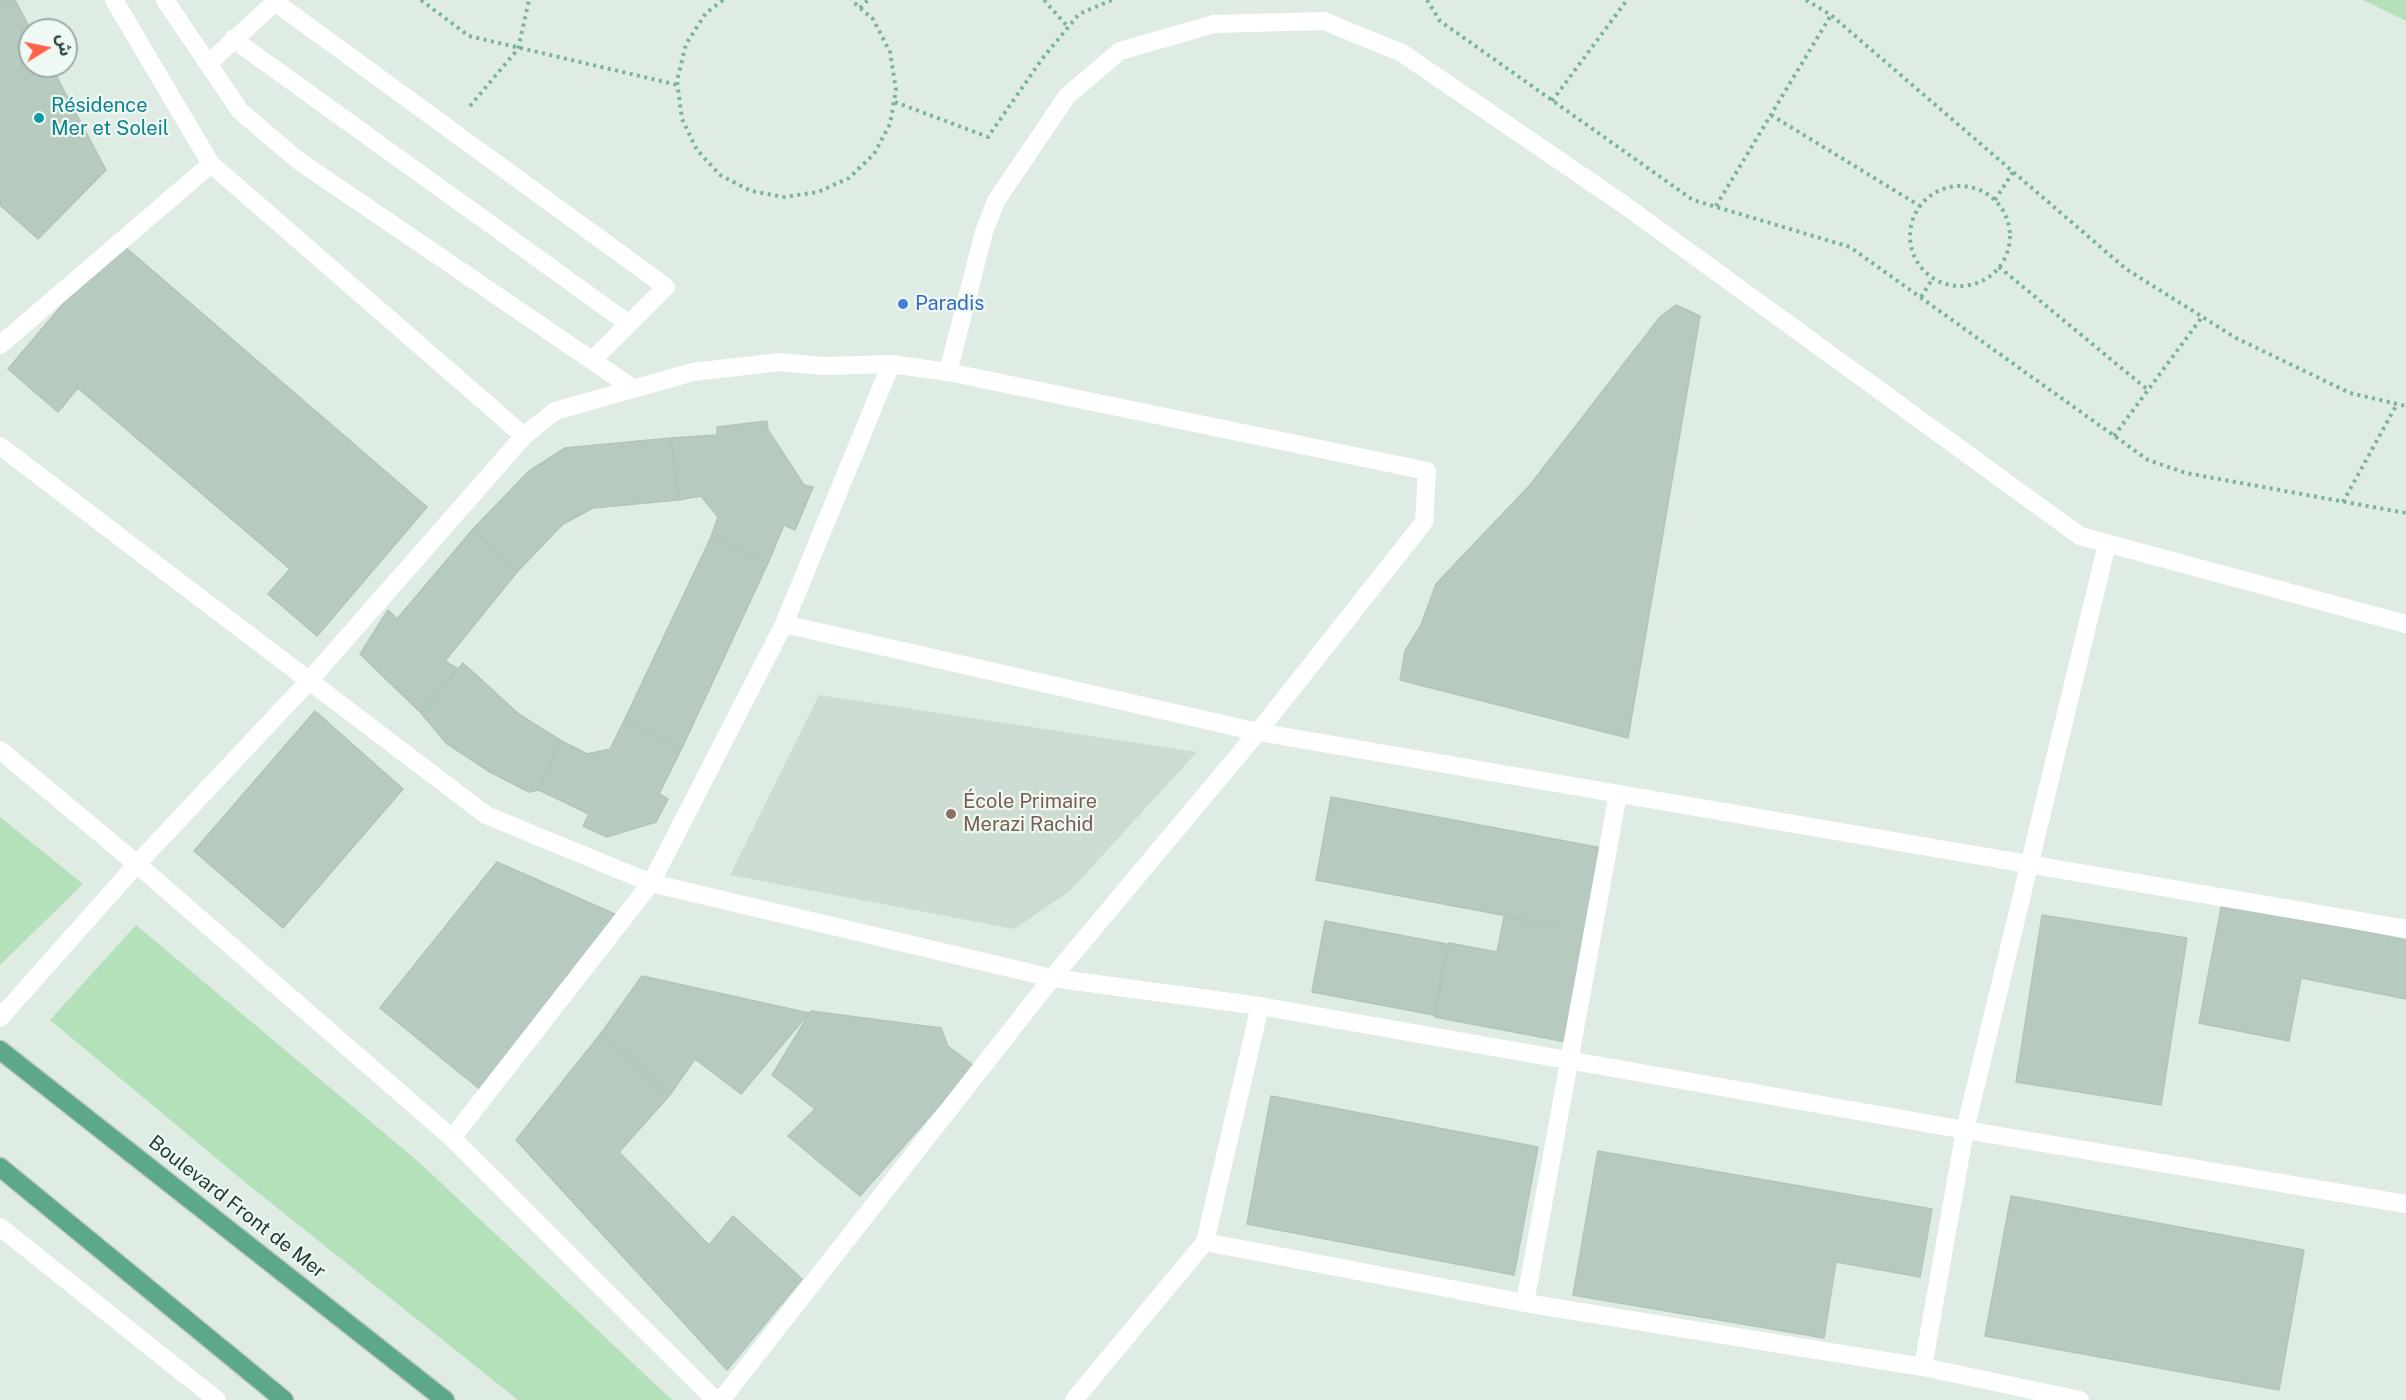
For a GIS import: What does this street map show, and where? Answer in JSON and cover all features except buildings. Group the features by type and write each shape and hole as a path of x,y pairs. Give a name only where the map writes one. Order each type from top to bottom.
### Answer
{"main road":[{"name":"Boulevard Front de Mer","path":"0,1050 445,1400"},
{"path":"0,1167 284,1400"}],"street":[{"path":"114,0 211,164 524,436"},
{"path":"165,0 240,111 299,161 634,388"},
{"path":"208,64 275,2 666,287 592,360"},
{"path":"948,372 984,232 996,201 1067,96 1120,51 1214,24 1324,21 1402,53 1623,204 2080,536 2406,624"},
{"path":"233,39 629,324"},
{"path":"0,345 211,164"},
{"path":"0,1018 137,864 308,682 524,436 555,411 693,372 780,362 823,366 891,364 948,372 1427,471 1424,522 1258,732 1052,978 721,1400"},
{"path":"452,1138 651,884 784,624 891,364"},
{"path":"0,446 486,815 651,884 1052,978 1260,1006 1965,1130 2406,1204"},
{"path":"1923,1367 1965,1130 2107,544"},
{"path":"784,624 1258,732 2406,929"},
{"path":"0,750 137,864 452,1138 715,1400"},
{"path":"1525,1303 1618,794"},
{"path":"1074,1400 1205,1242 1260,1006"},
{"path":"0,1227 217,1400"},
{"path":"1205,1242 1525,1303 1923,1367 2080,1400"}],"path":[{"path":"421,0 469,36 678,85"},
{"path":"463,114 518,49 529,0"},
{"path":"723,0 706,13 686,44 678,85 682,119 697,150 720,175 751,191 784,197 818,192 849,178 874,154 890,124 895,102 891,52 873,19 851,0"},
{"path":"860,8 868,0"},
{"path":"1044,0 1068,27"},
{"path":"895,102 988,137 1042,59 1078,14 1112,0"},
{"path":"1552,101 1627,0"},
{"path":"1806,0 1831,15 2126,269 2236,338 2350,393 2406,406"},
{"path":"1430,2 1440,21 1693,200 1850,247 2148,460 2186,473 2406,513"},
{"path":"1716,206 1831,15"},
{"path":"1771,114 1920,206"},
{"path":"1995,200 2013,172"},
{"path":"1965,186 1981,191 1995,200 2005,214 2010,230 2009,247 1999,267 1979,283 1963,286 1947,285 1932,278 1920,267 1913,253 1910,237 1913,220 1920,206 1932,194 1948,188 1965,186"},
{"path":"1999,267 2148,390"},
{"path":"1921,297 1932,278"},
{"path":"2114,436 2202,317"},
{"path":"2343,502 2397,404"}],"shaded area":[{"name":"École Primaire Merazi Rachid","path":"819,695 1197,752 1070,891 1014,929 730,875"}],"green space":[{"path":"2363,0 2406,0 2406,21"},
{"path":"0,817 83,884 0,965"},
{"path":"136,925 421,1164 672,1400 518,1400 246,1183 50,1020"}],"place":[{"name":"Résidence Mer et Soleil","path":"39,118"},
{"name":"Paradis","path":"903,304"},
{"name":"École Primaire Merazi Rachid","path":"951,814"}]}
